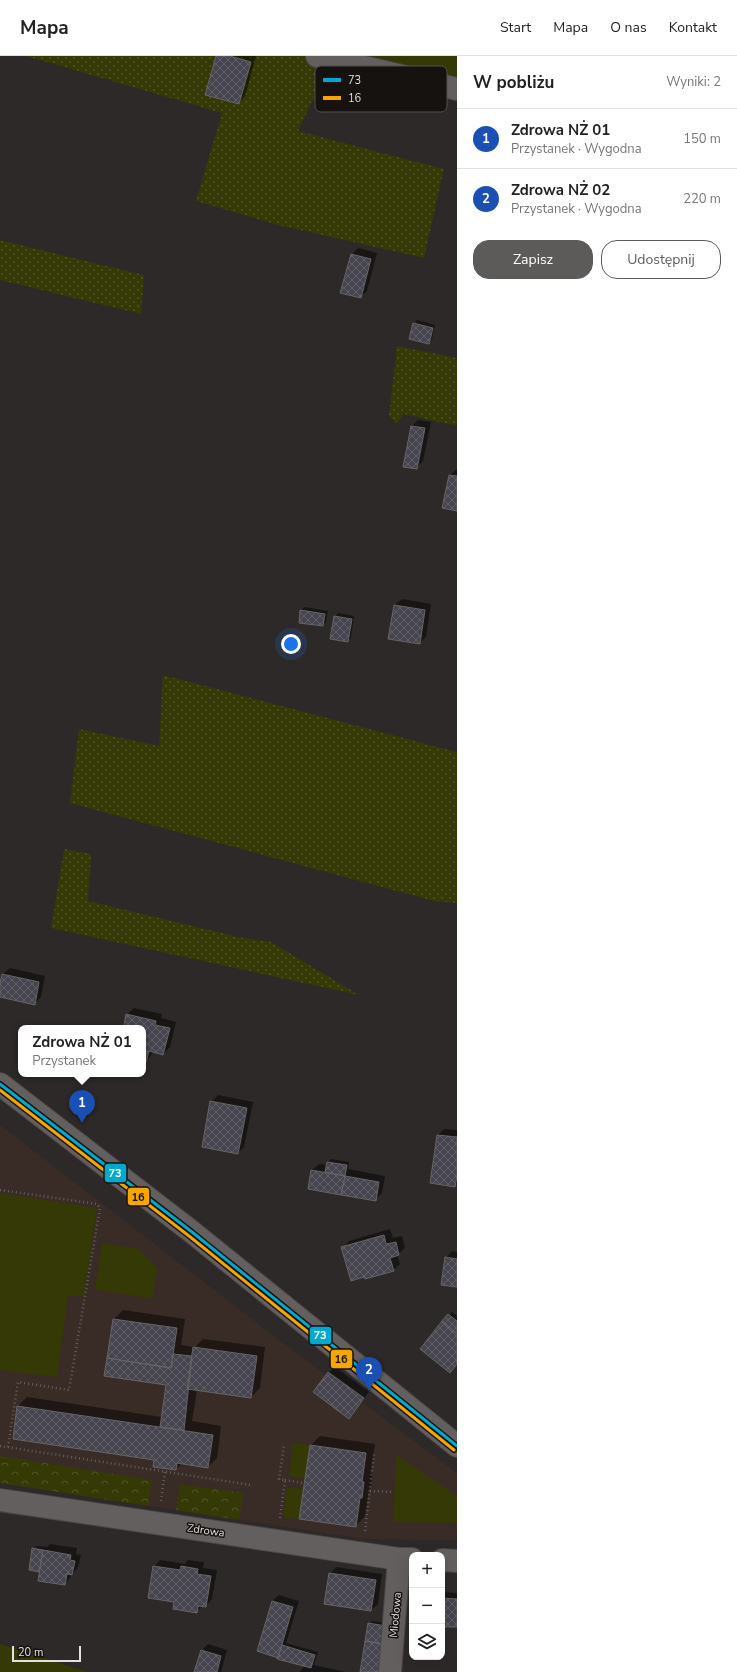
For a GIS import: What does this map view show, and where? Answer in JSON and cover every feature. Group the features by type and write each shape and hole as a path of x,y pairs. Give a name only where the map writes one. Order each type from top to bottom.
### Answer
{"street":[{"path":"317,56 358,66"},
{"path":"447,88 457,90"},
{"path":"0,1084 192,1232 457,1446"},
{"name":"Zdrowa","path":"0,1500 405,1559"},
{"name":"Miodowa","path":"390,1672 405,1559"},
{"path":"445,1560 457,1561"}],"path":[{"path":"0,1190 97,1204 100,1208 69,1390 18,1382 8,1447"},
{"path":"284,1444 279,1480 304,1483"},
{"path":"0,1446 251,1485"},
{"path":"365,1534 374,1454"},
{"path":"160,1508 165,1471"},
{"path":"280,1519 285,1480"},
{"path":"370,1491 394,1492"}],"shaded area":[{"path":"0,1125 283,1343 457,1473 457,1540 364,1539 0,1483"}],"green space":[{"path":"26,56 314,56 331,61 329,66 315,66 315,95 298,131 444,169 424,258 278,225 196,201 222,113"},
{"path":"314,56 457,56 457,87 447,85 447,66 360,66"},
{"path":"0,240 144,275 141,314 0,280"},
{"path":"397,346 457,358 457,426 404,414 396,424 389,415"},
{"path":"163,675 457,752 457,903 434,901 70,803 79,729 159,746"},
{"path":"64,849 91,854 88,901 243,938 271,942 359,995 51,928"},
{"path":"0,1193 97,1208 84,1297 68,1295 57,1377 0,1370"},
{"path":"102,1243 139,1249 157,1269 152,1299 95,1289"},
{"path":"293,1443 310,1445 305,1478 289,1476"},
{"path":"396,1455 457,1496 457,1523 393,1522"},
{"path":"0,1456 152,1480 148,1506 0,1483"},
{"path":"180,1484 243,1493 239,1520 176,1510"},
{"path":"287,1487 304,1489 299,1519 283,1517"},
{"path":"0,1644 87,1672 0,1672"}],"building":[{"path":"216,56 230,56 251,62 239,104 205,95"},
{"path":"351,254 371,259 361,298 340,293"},
{"path":"413,323 433,328 429,344 409,339"},
{"path":"411,426 425,428 417,469 403,467"},
{"path":"449,475 457,476 457,511 442,508"},
{"path":"394,605 425,610 420,644 388,639"},
{"path":"300,610 325,614 323,626 299,623"},
{"path":"334,616 352,619 348,642 330,639"},
{"path":"2,974 39,982 35,1005 0,997 0,983"},
{"path":"126,1014 156,1021 155,1025 170,1028 163,1055 149,1051 146,1062 146,1025 124,1025"},
{"path":"210,1101 247,1108 238,1154 202,1147"},
{"path":"437,1135 457,1137 457,1176 455,1187 430,1183"},
{"path":"327,1162 347,1165 345,1176 325,1172"},
{"path":"311,1170 345,1176 341,1195 308,1189"},
{"path":"345,1176 379,1182 376,1201 341,1195"},
{"path":"384,1235 386,1244 396,1242 399,1255 390,1258 394,1271 365,1279 364,1277 351,1281 341,1247"},
{"path":"445,1257 457,1259 457,1287 441,1285"},
{"path":"448,1314 457,1321 457,1334 442,1321"},
{"path":"113,1319 177,1328 171,1368 107,1358"},
{"path":"442,1321 457,1334 457,1364 450,1373 420,1349"},
{"path":"193,1347 257,1356 251,1398 187,1389"},
{"path":"173,1354 192,1356 184,1430 160,1427 166,1385 104,1376 107,1358 171,1368"},
{"path":"328,1372 364,1398 349,1419 313,1392"},
{"path":"17,1406 213,1435 208,1468 177,1463 176,1470 153,1467 154,1460 13,1439"},
{"path":"310,1445 366,1453 362,1482 364,1482 362,1498 360,1498 356,1527 299,1519"},
{"path":"32,1548 43,1550 39,1572 29,1570"},
{"path":"43,1550 71,1555 70,1560 75,1561 72,1575 67,1574 65,1585 38,1581"},
{"path":"153,1566 180,1570 181,1566 198,1569 197,1574 211,1576 206,1607 198,1606 197,1613 173,1609 174,1602 148,1598"},
{"path":"329,1573 376,1580 371,1611 324,1604"},
{"path":"445,1598 457,1599 457,1627 445,1627"},
{"path":"272,1601 293,1607 278,1658 257,1651"},
{"path":"368,1623 386,1626 383,1644 365,1641"},
{"path":"365,1641 383,1644 379,1672 360,1672"},
{"path":"282,1645 315,1655 311,1668 277,1659"},
{"path":"201,1650 221,1656 217,1672 194,1672"}],"transit line":[{"name":"73","path":"0,1084 192,1232 457,1446"},
{"name":"16","path":"0,1090 189,1236 454,1450"}],"place":[{"name":"Zdrowa NŻ 01","path":"82,1123"},
{"name":"Zdrowa NŻ 02","path":"369,1390"}]}
